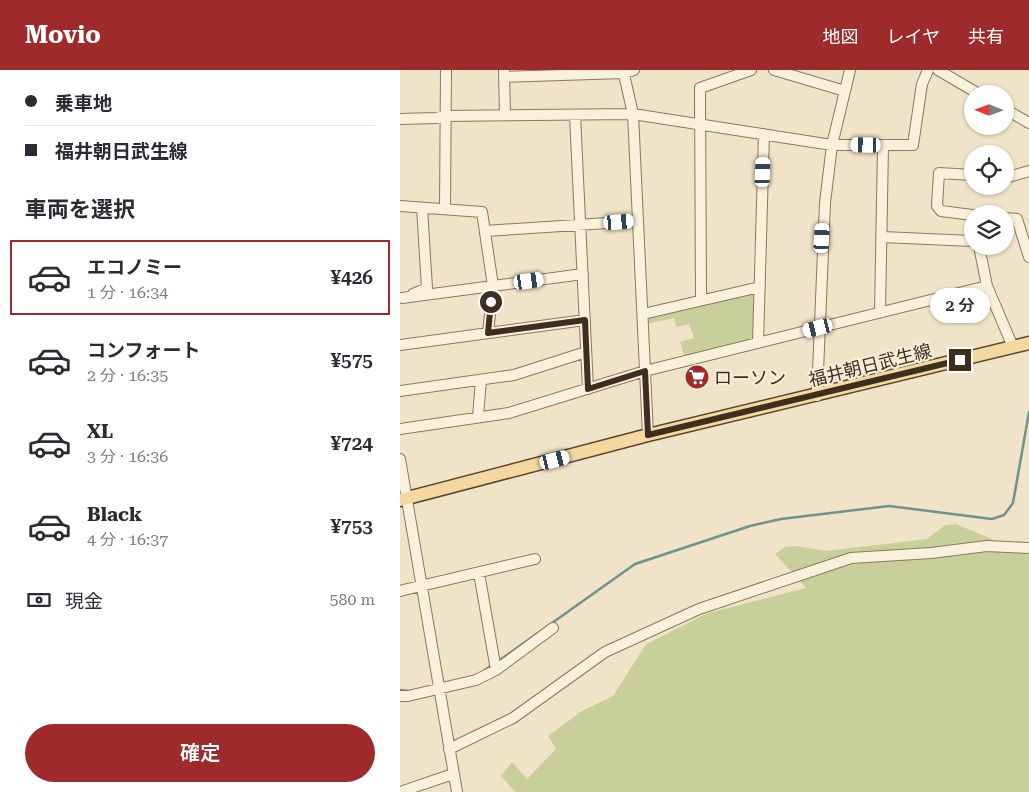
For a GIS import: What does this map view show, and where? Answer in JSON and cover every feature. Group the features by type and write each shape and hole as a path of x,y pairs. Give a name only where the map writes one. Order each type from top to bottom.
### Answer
{"main road":[{"name":"福井朝日武生線","path":"404,499 648,435 1029,344"}],"street":[{"path":"445,209 446,70"},
{"path":"505,115 504,73 624,72 634,70"},
{"path":"701,300 700,88 751,70"},
{"path":"774,70 845,91"},
{"path":"817,396 823,220 832,144 850,70"},
{"path":"400,119 445,116 633,114 832,144 913,145 922,84 928,70"},
{"path":"938,70 964,85"},
{"path":"624,72 633,114 648,435"},
{"path":"1014,114 1029,123"},
{"path":"575,115 588,389"},
{"path":"758,343 764,134"},
{"path":"880,312 883,146"},
{"path":"1014,175 1029,171"},
{"path":"964,174 939,172 937,206 941,212 964,214"},
{"path":"400,206 482,212 493,286 488,333"},
{"path":"401,298 427,288 422,208"},
{"path":"1014,219 1017,219 1029,258"},
{"path":"485,231 638,221"},
{"path":"882,237 964,241"},
{"path":"981,255 986,286 1013,347"},
{"path":"401,298 583,274"},
{"path":"400,429 509,413 645,371 986,286"},
{"path":"643,314 760,287"},
{"path":"400,345 585,320"},
{"path":"400,391 514,375 586,352"},
{"path":"478,417 481,380"},
{"path":"400,459 404,499 457,792"},
{"path":"449,749 512,718 605,652 699,609 852,558 882,554 931,553 987,546 1029,548"},
{"path":"400,591 535,559"},
{"path":"479,573 496,670"},
{"path":"400,696 438,690 476,680 496,670 553,628"},
{"path":"400,792 453,774"}],"green space":[{"path":"756,292 755,338 684,356 680,342 694,338 689,324 676,327 674,318 646,324 645,317"},
{"path":"956,524 1029,555 1029,792 515,792 501,776 512,762 527,779 556,749 548,736 582,711 613,696 646,644 708,613 806,588 775,554 785,547 796,546 826,551 927,539 945,525"}],"waterway":[{"path":"497,662 635,564 750,526 781,519 889,506 992,519 1004,515 1013,503 1029,412"},
{"path":"482,672 492,665"},
{"path":"400,690 409,691"}],"place":[{"name":"ローソン","path":"697,377"}],"route":[{"path":"491,302 488,333 585,320 588,389 645,371 648,435 817,396 960,360"}]}
